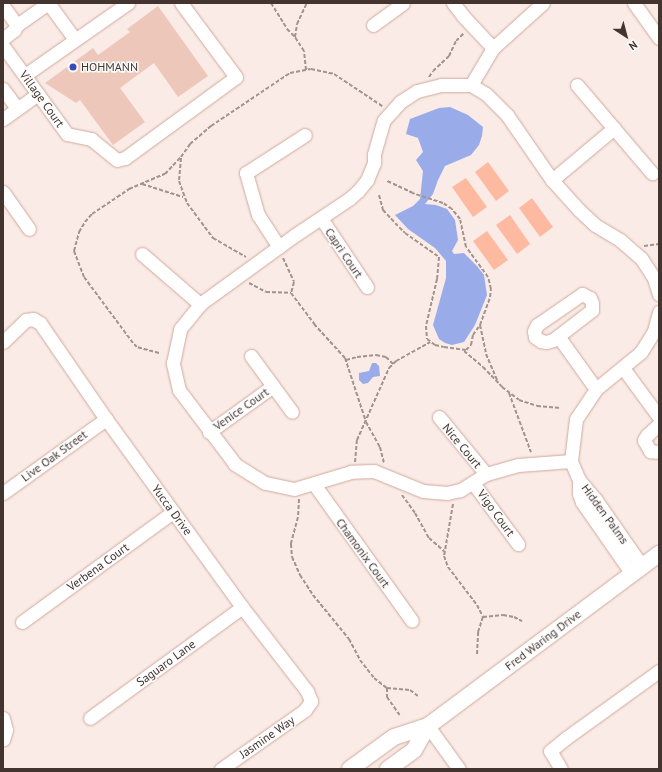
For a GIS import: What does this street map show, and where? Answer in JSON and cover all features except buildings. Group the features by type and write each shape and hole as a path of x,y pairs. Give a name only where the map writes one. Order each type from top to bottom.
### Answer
{"main road":[{"name":"Fred Waring Drive","path":"350,769 394,738 428,726 659,554"},
{"name":"Fred Waring Drive","path":"388,769 414,750 428,726"}],"street":[{"path":"24,75 128,3"},
{"name":"Village Court","path":"3,46 67,134 91,139 117,160 125,158 236,77 180,3"},
{"path":"373,25 403,3"},
{"path":"453,3 493,48"},
{"path":"471,85 493,48 543,3"},
{"path":"634,3 659,38"},
{"path":"3,38 14,30 17,25 47,4 52,8 75,40"},
{"path":"3,6 17,25"},
{"path":"659,294 654,278 641,258 620,240 595,225 552,180 507,115 486,94 471,85 441,85 417,91 400,102 384,120 374,154 374,164 367,180 349,199 322,218 280,252 200,304 180,329 173,363 179,390 209,432 235,464 265,483 294,489 351,472 374,471 423,491 447,493 460,490 486,474 518,465 572,461 576,419 596,389 623,368 641,352 648,343 654,331 659,312"},
{"path":"577,85 652,173"},
{"path":"3,89 17,108"},
{"path":"3,119 38,94"},
{"path":"552,180 614,128"},
{"path":"280,252 258,215 246,173 305,135"},
{"path":"3,192 8,208 29,229"},
{"name":"Capri Court","path":"322,218 367,287"},
{"path":"142,254 200,304"},
{"name":"Yucca Drive","path":"3,342 26,320 33,320 40,323 106,419 173,512 242,607 307,691 311,701"},
{"path":"558,336 596,389"},
{"name":"Venice Court","path":"251,356 292,412"},
{"path":"623,368 659,417"},
{"name":"Venice Court","path":"209,432 273,386"},
{"name":"Nice Court","path":"439,417 486,474"},
{"name":"Live Oak Street","path":"3,493 106,419"},
{"path":"659,424 647,435 644,440 650,451 659,452"},
{"name":"Hidden Palms","path":"572,461 597,513 637,570"},
{"name":"Vigo Court","path":"473,483 518,544"},
{"name":"Chamonix Court","path":"314,484 412,621"},
{"name":"Verbena Court","path":"22,622 173,512"},
{"name":"Saguaro Lane","path":"90,718 242,607"},
{"path":"560,769 550,752 566,738 659,671"},
{"name":"Jasmine Way","path":"222,769 305,710 311,701"},
{"path":"3,718 6,730 3,740"},
{"path":"428,726 460,769"}],"path":[{"path":"271,3 287,29 295,37 304,52 306,70"},
{"path":"295,37 297,24 307,3"},
{"path":"428,77 433,70 449,56 456,41 466,31"},
{"path":"159,353 137,347 133,343 84,277 74,251 79,232 92,214 129,188 165,174 181,157 190,144 211,126 290,73 306,70 322,71 334,74 384,107"},
{"path":"181,157 179,182 183,197 209,234 222,244 246,256"},
{"path":"387,181 413,193 448,205 456,214 462,226 466,247 488,277 491,289 490,297 480,325 473,335 471,345 468,349 463,351"},
{"path":"142,184 183,197"},
{"path":"379,194 384,210 395,223 405,233 439,257 437,279 425,334 430,342 463,351 483,367 498,384 528,404 561,408"},
{"path":"644,247 659,244"},
{"path":"280,252 294,282 291,293"},
{"path":"248,282 266,292 291,293"},
{"path":"291,293 314,324 346,360 366,422 380,447 384,464"},
{"path":"480,325 486,354 498,384"},
{"path":"355,463 355,445 389,368 393,364 430,342"},
{"path":"346,360 376,355 386,357 393,364"},
{"path":"509,392 531,454"},
{"path":"400,493 415,513 429,538 444,551"},
{"path":"302,496 299,497 298,517 291,544 294,564 308,588 349,639 364,667 387,688 410,690 418,696"},
{"path":"454,500 448,538 444,551 448,567 477,605 483,617 478,632 478,654"},
{"path":"483,617 503,615 514,617 522,621"},
{"path":"387,688 387,697 401,717"}],"shaded area":[{"path":"488,162 509,191 496,201 475,172"},
{"path":"466,178 487,207 473,217 452,187"},
{"path":"532,198 553,227 540,237 519,208"},
{"path":"510,215 530,244 517,254 496,225"},
{"path":"487,231 508,260 494,270 473,241"}],"water":[{"path":"450,107 468,115 483,127 482,136 479,145 471,155 445,166 433,194 425,204 436,205 447,209 455,220 458,240 452,251 454,254 464,253 477,266 484,275 487,295 475,325 464,342 452,345 439,339 433,325 446,278 446,261 435,248 408,229 395,215 413,206 420,199 423,171 416,160 423,152 418,138 406,134 410,119 439,108"},
{"path":"372,363 376,363 379,366 380,376 373,377 368,383 363,384 359,380 359,373 369,371"}],"place":[{"name":"HOHMANN","path":"73,67"}]}
